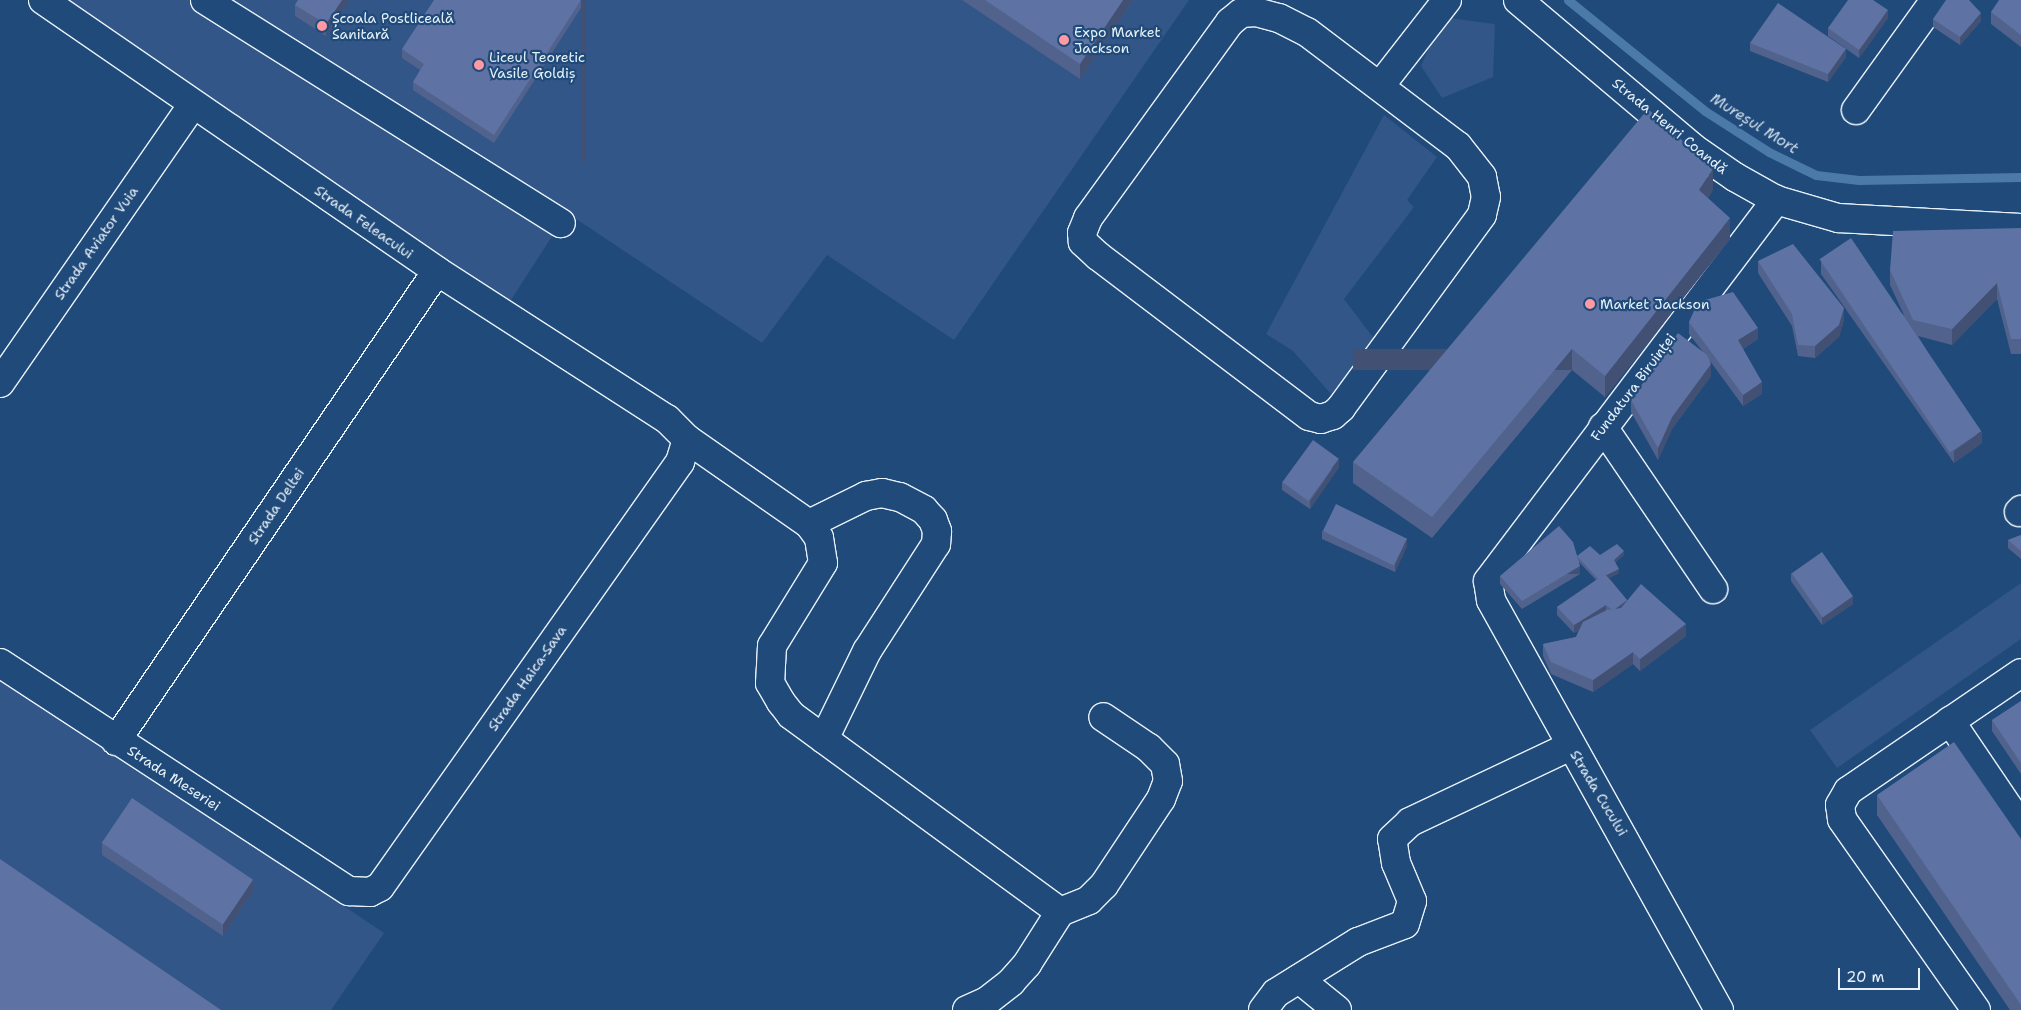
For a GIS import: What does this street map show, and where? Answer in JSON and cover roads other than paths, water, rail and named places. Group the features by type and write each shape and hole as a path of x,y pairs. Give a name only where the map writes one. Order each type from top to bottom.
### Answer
{"street":[{"name":"Strada Feleacului","path":"42,0 436,272 667,419 687,439 809,524"},
{"path":"204,0 561,223"},
{"path":"1380,86 1447,0"},
{"name":"Strada Henri Coandă","path":"1518,0 1693,148 1735,177 1776,200 1838,218 2021,228"},
{"path":"1856,110 1935,0"},
{"path":"1256,12 1279,18 1307,32 1380,86 1472,160 1482,177 1486,197 1482,215 1341,408 1333,416 1321,419 1309,416 1098,256 1083,242 1082,233 1099,202 1230,22 1241,13 1256,12"},
{"name":"Strada Aviator Vuia","path":"0,383 193,104"},
{"name":"Fundatura Biruinței","path":"1491,574 1776,200"},
{"name":"Strada Deltei","path":"116,741 436,272"},
{"path":"1603,427 1713,589"},
{"name":"Strada Haica-Sava","path":"349,891 359,894 380,887 680,462 687,439"},
{"path":"824,740 867,651 936,544 937,531 933,520 924,510 900,497 882,493 866,496 809,524 819,538 823,562 772,646 770,683 791,715 824,740 1060,912"},
{"name":"Strada Cucului","path":"1491,574 1488,589 1491,600 1571,746 1618,824 1719,1010"},
{"name":"Strada Meseriei","path":"0,663 116,741 349,891"},
{"path":"1976,1010 1842,819 1840,805 1848,791 2021,673"},
{"path":"967,1010 987,1001 1011,982 1027,964 1060,912 1090,900 1104,885 1161,799 1168,781 1165,764 1150,748 1103,717"},
{"path":"1950,721 2021,826"},
{"path":"1263,1010 1276,993 1358,942 1405,924 1412,901 1396,863 1392,839 1410,822 1571,746"},
{"path":"1299,979 1337,1010"}],"waterway":[{"name":"Mureșul Mort","path":"1568,0 1705,111 1769,152 1816,175 1859,180 2021,177"}],"place":[{"name":"Școala Postliceală Sanitară","path":"322,26"},
{"name":"Expo Market Jackson","path":"1064,40"},
{"name":"Liceul Teoretic Vasile Goldiș","path":"479,65"},
{"name":"Market Jackson","path":"1590,304"}]}
